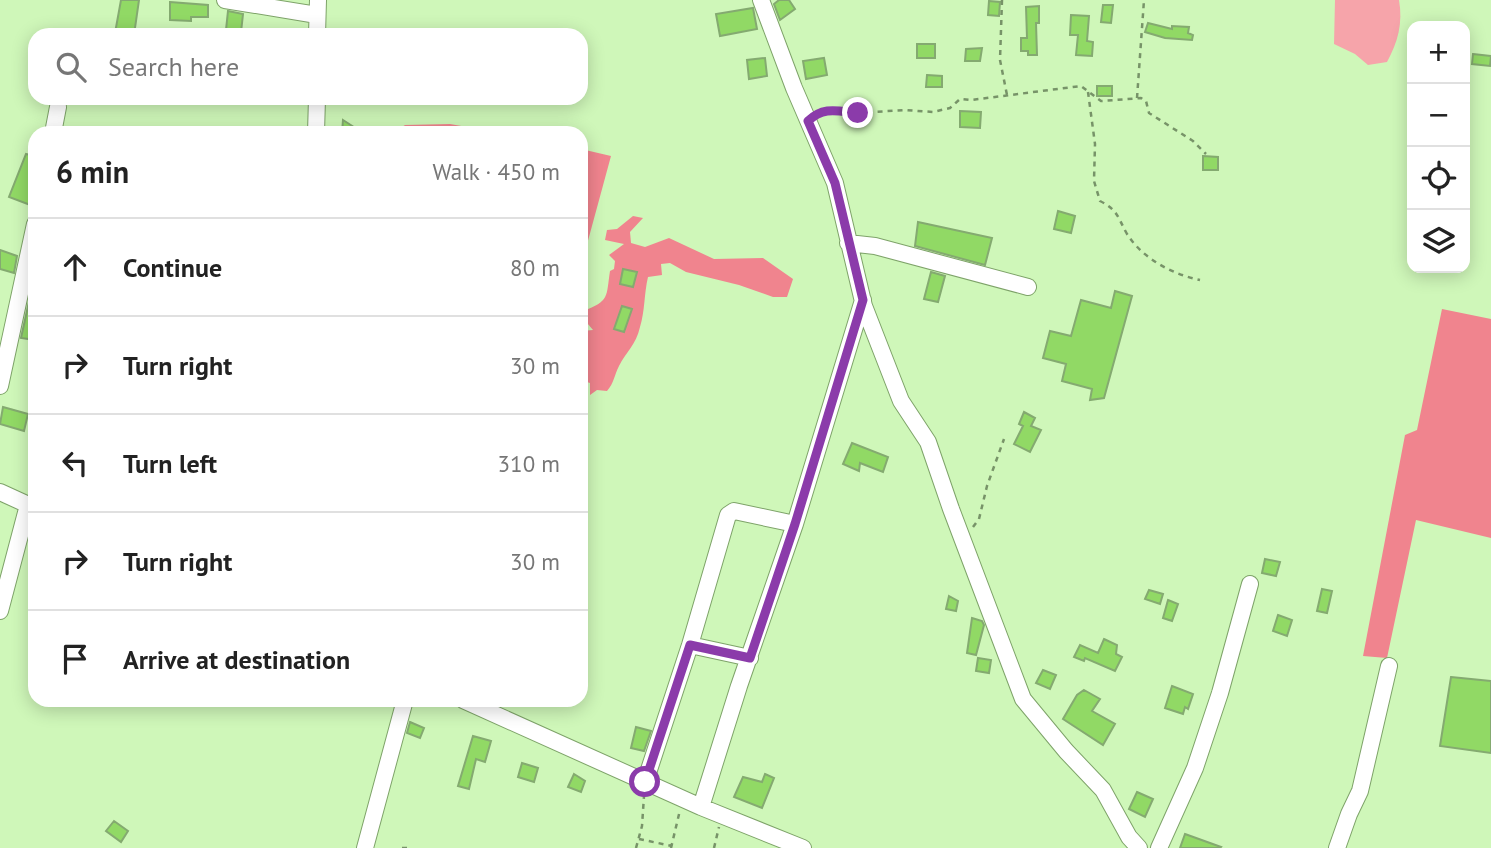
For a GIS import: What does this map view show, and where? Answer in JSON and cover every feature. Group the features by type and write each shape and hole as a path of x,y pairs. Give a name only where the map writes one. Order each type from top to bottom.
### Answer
{"street":[{"path":"225,0 317,8 317,28"},
{"path":"761,0 835,183 863,300 901,401 928,442 1023,699 1066,751 1104,790 1129,837 1139,848"},
{"path":"316,126 317,105"},
{"path":"54,126 58,107"},
{"path":"848,243 875,246 1028,287"},
{"path":"0,386 28,256"},
{"path":"701,807 795,524 863,300"},
{"path":"0,492 28,504"},
{"path":"645,782 690,645 729,513 734,511 795,524"},
{"path":"0,611 28,519"},
{"path":"1159,848 1195,768 1220,693 1250,584"},
{"path":"690,645 750,658"},
{"path":"1337,848 1360,791 1389,666"},
{"path":"365,848 403,707"},
{"path":"479,707 701,807 803,848"}],"path":[{"path":"1002,0 1000,60 1007,95"},
{"path":"1137,98 1144,0"},
{"path":"808,121 817,112 826,110 858,113 905,110 933,112 950,107 960,99 971,100 1081,86 1101,101 1137,98 1146,101 1149,113 1193,141 1206,154"},
{"path":"1088,92 1095,144 1094,181 1100,201 1113,208 1128,236 1142,252 1164,267 1200,280"},
{"path":"963,541 979,519 987,486 1004,439"},
{"path":"636,848 642,826 645,782"},
{"path":"639,839 671,847 683,799"},
{"path":"714,848 722,815"},
{"path":"402,848 407,848"}],"shaded area":[{"path":"1335,0 1399,0 1399,32 1387,62 1368,65 1355,54 1334,44"},
{"path":"450,124 461,126 404,126"},
{"path":"588,151 611,156 588,241"},
{"path":"633,216 643,218 630,232 631,243 645,247 669,238 714,259 763,258 793,279 787,297 773,297 739,285 686,272 670,263 661,264 662,275 648,277 638,333 611,385 607,391 597,390 590,395 588,330 593,330 588,324 588,309 605,297 610,271 614,269 615,261 609,255 624,244 605,240 607,230 617,229"},
{"path":"1442,309 1491,319 1491,538 1416,520 1387,658 1363,656 1405,435 1417,430"}],"building":[{"path":"121,0 139,0 135,28 116,28"},
{"path":"779,0 789,0 795,9 780,20 774,4"},
{"path":"989,1 1000,2 999,16 988,15"},
{"path":"170,2 208,5 208,17 191,17 191,21 170,20"},
{"path":"1103,5 1113,5 1111,23 1101,22"},
{"path":"1039,6 1039,23 1036,23 1037,55 1028,55 1028,51 1021,51 1021,38 1027,38 1026,7"},
{"path":"753,8 757,29 720,36 716,14"},
{"path":"228,11 243,14 241,28 226,28"},
{"path":"1071,15 1089,16 1087,41 1093,42 1092,56 1076,55 1078,35 1070,35"},
{"path":"1148,23 1172,29 1172,26 1189,27 1188,33 1193,35 1192,40 1165,38 1145,32"},
{"path":"917,44 935,44 935,58 917,58"},
{"path":"982,48 980,61 965,61 966,49"},
{"path":"1473,54 1491,56 1490,66 1472,64"},
{"path":"765,58 767,76 749,79 747,60"},
{"path":"824,58 827,75 806,79 803,61"},
{"path":"927,75 942,76 942,87 926,87"},
{"path":"1097,86 1112,86 1112,96 1097,96"},
{"path":"960,111 981,112 980,128 960,127"},
{"path":"26,154 28,154 28,204 9,197"},
{"path":"1203,156 1218,157 1218,170 1203,170"},
{"path":"1058,211 1075,216 1071,233 1054,229"},
{"path":"918,222 992,238 985,265 915,246"},
{"path":"0,250 17,256 14,273 0,269"},
{"path":"623,269 637,272 633,287 620,284"},
{"path":"931,272 945,276 938,302 924,299"},
{"path":"1115,291 1132,296 1104,398 1090,400 1092,389 1062,381 1066,364 1043,358 1050,331 1071,336 1081,300 1111,308"},
{"path":"28,306 28,339 21,338"},
{"path":"622,306 632,309 624,332 614,329"},
{"path":"3,407 28,414 24,431 0,424"},
{"path":"1024,412 1035,418 1031,426 1041,430 1030,452 1014,444 1023,426 1019,424"},
{"path":"852,443 888,457 883,472 860,463 859,471 843,464"},
{"path":"1265,559 1280,562 1276,576 1262,573"},
{"path":"1322,589 1332,591 1327,613 1317,611"},
{"path":"1149,590 1163,594 1160,604 1145,599"},
{"path":"949,596 958,601 956,611 946,609"},
{"path":"1168,600 1178,604 1172,621 1163,618"},
{"path":"1278,615 1292,620 1287,636 1273,631"},
{"path":"972,618 982,621 984,625 976,655 967,653"},
{"path":"1104,639 1117,645 1116,654 1122,657 1115,671 1085,658 1084,661 1074,657 1080,645 1098,653"},
{"path":"978,658 991,660 989,673 976,671"},
{"path":"1043,670 1056,675 1050,689 1036,683"},
{"path":"1451,677 1491,681 1491,753 1440,746"},
{"path":"1172,686 1193,694 1188,709 1185,707 1183,714 1165,708"},
{"path":"1084,690 1100,699 1092,711 1115,724 1103,745 1063,719 1077,695"},
{"path":"410,722 424,728 420,738 407,733"},
{"path":"636,727 651,731 644,751 631,748"},
{"path":"473,736 491,741 485,762 476,759 469,789 458,786"},
{"path":"522,763 538,768 534,782 518,777"},
{"path":"574,774 585,781 581,792 568,787"},
{"path":"765,774 774,778 762,808 734,797 743,777 762,782"},
{"path":"1137,792 1153,799 1145,817 1129,809"},
{"path":"114,821 128,831 121,842 106,831"},
{"path":"1185,834 1221,847 1180,848"}],"route":[{"path":"645,782 690,645 750,658 777,581 863,300 835,183 808,121 817,112 826,110 858,113"}]}
